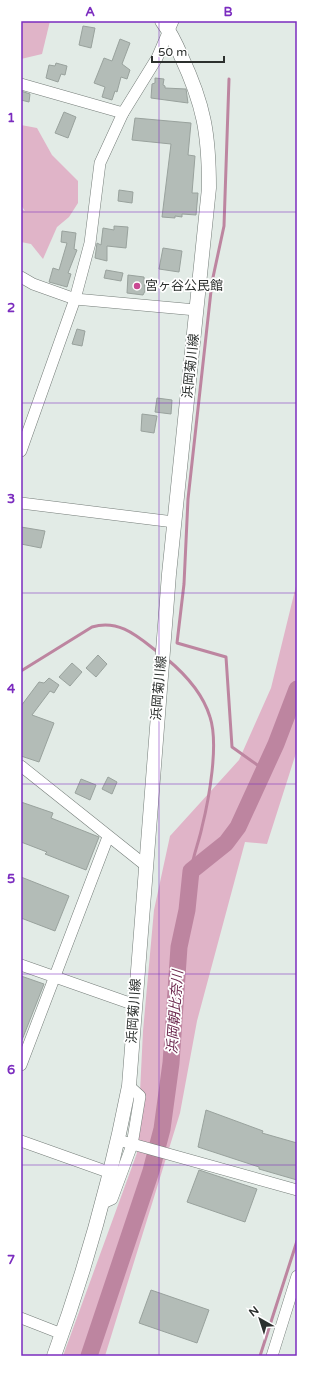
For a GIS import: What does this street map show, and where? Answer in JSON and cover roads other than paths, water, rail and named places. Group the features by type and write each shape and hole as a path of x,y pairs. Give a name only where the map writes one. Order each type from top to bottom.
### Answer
{"main road":[{"name":"浜岡菊川線","path":"54,1356 76,1293 103,1203 111,1173 129,1086 145,865 174,522 209,188 206,125 201,105 192,79 168,24"}],"street":[{"path":"21,451 75,299 90,243 100,163 123,113 157,58 168,24"},
{"path":"21,84 123,113"},
{"path":"21,277 33,284 75,299 196,310"},
{"path":"21,503 174,522"},
{"path":"21,766 108,837 145,865"},
{"path":"21,1065 108,837"},
{"path":"21,965 135,1005"},
{"path":"103,1203 112,1199 132,1145 140,1096 129,1086"},
{"path":"118,1140 297,1190"},
{"path":"21,1141 111,1173"},
{"path":"272,1356 297,1276"},
{"path":"21,1318 62,1334"}],"waterway":[{"path":"229,79 224,226 212,282 188,499 184,584 177,643 226,657 232,747 263,769"},
{"path":"21,671 92,627 102,625 120,627 144,641 159,653"},
{"path":"167,659 187,678 198,692 207,709 213,728 214,742 210,787 201,833 191,871"},
{"name":"浜岡朝比奈川","path":"89,1356 151,1171 162,1129 171,1063 179,947 187,910 191,871 226,843 238,827 276,744 297,689"},
{"path":"260,1356 297,1241"}],"place":[{"name":"宮ヶ谷公民館","path":"137,286"}]}
